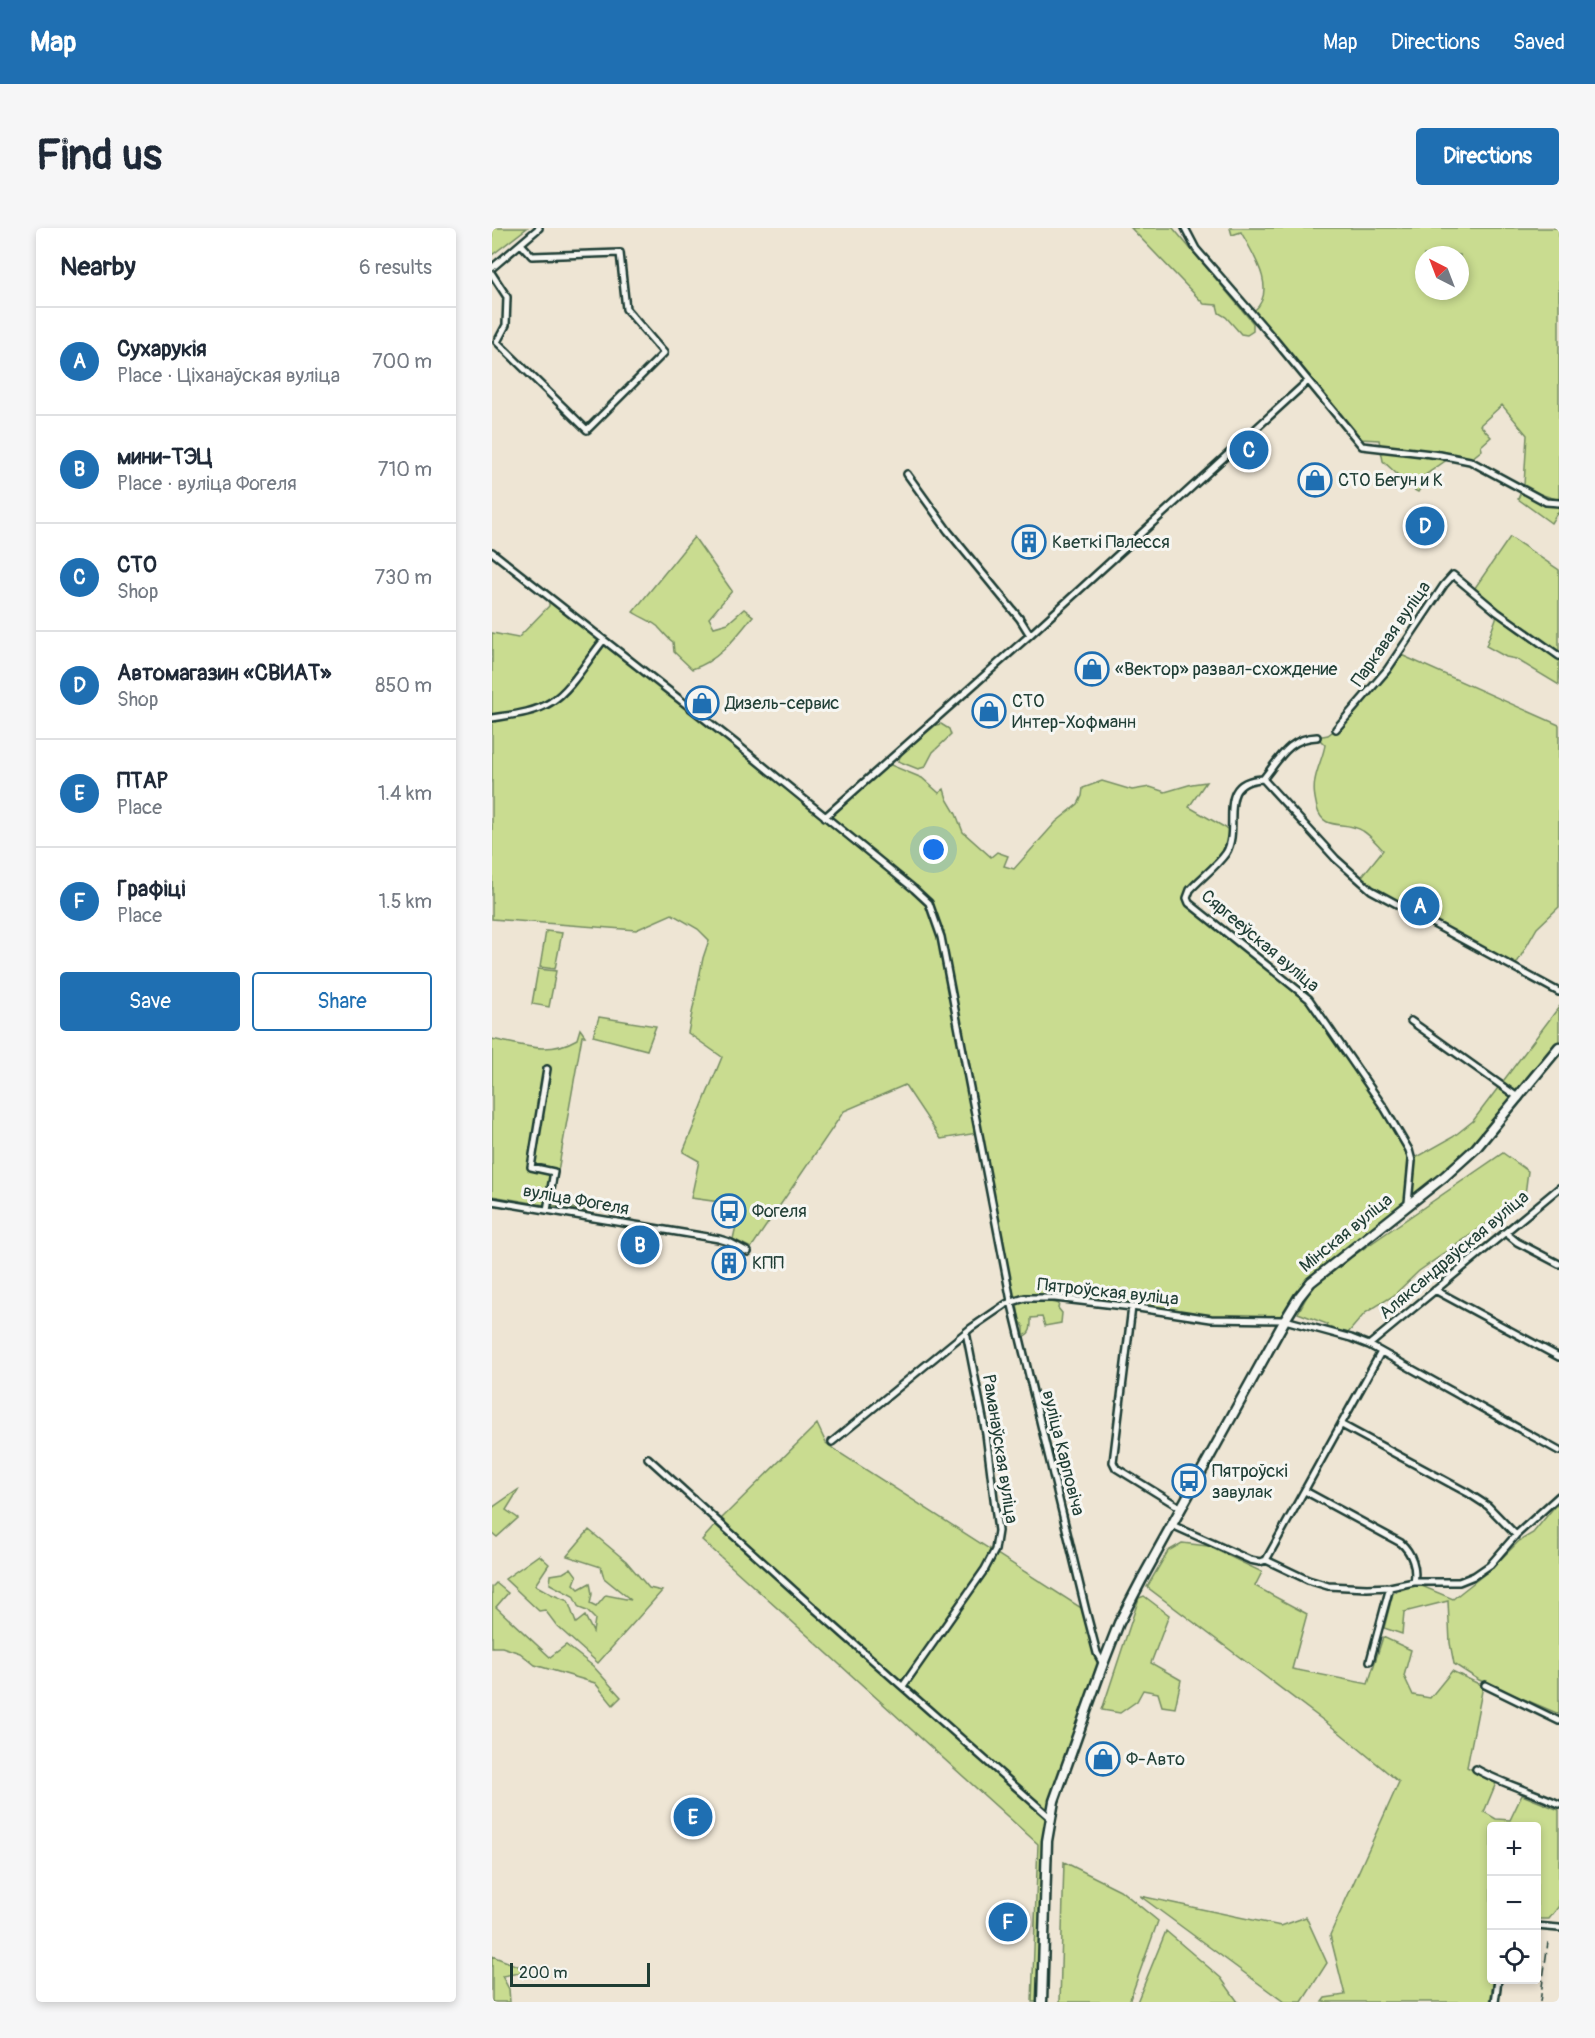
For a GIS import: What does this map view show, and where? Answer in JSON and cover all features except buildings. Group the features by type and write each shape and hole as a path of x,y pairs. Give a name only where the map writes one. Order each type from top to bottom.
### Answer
{"main road":[{"name":"Мінская вуліца","path":"1042,2002 1047,1841 1051,1818 1068,1758 1103,1664 1119,1623 1146,1571 1285,1320 1311,1282 1445,1176 1476,1148 1559,1047"}],"street":[{"path":"492,268 539,228"},
{"path":"1185,228 1196,249 1362,447 1440,455 1470,461 1546,502 1559,503"},
{"path":"492,274 507,297 506,325 497,342 587,430 664,353 626,309 620,253 532,256 521,244"},
{"path":"825,817 1030,635 1308,381"},
{"path":"907,474 948,531 1020,619 1030,635"},
{"name":"вуліца Карповіча","path":"492,552 734,742 929,903 941,937 1011,1301 1086,1611 1097,1653 1103,1664"},
{"name":"Паркавая вуліца","path":"1336,729 1387,670 1444,585 1453,576 1497,612 1559,656"},
{"path":"492,718 532,710 553,701 564,691 603,640"},
{"path":"1317,737 1297,741 1263,779 1336,860 1371,890 1559,992"},
{"name":"Сяргееўская вуліца","path":"1263,779 1252,779 1242,785 1234,797 1227,852 1190,890 1187,898 1189,903 1309,999 1385,1109 1409,1150 1412,1161 1408,1203"},
{"path":"1411,1021 1519,1098"},
{"path":"547,1070 531,1167 554,1172 547,1210"},
{"name":"Аляксандраўская вуліца","path":"1369,1345 1559,1188"},
{"name":"вуліца Фогеля","path":"492,1201 726,1241 748,1252"},
{"path":"1506,1233 1517,1242 1559,1264"},
{"path":"1436,1290 1559,1357"},
{"name":"Пятроўская вуліца","path":"832,1442 966,1332 1011,1301 1025,1298 1055,1298 1132,1307 1211,1320 1285,1320 1340,1335 1369,1345 1559,1451"},
{"path":"1132,1307 1113,1462 1116,1468 1181,1508"},
{"name":"Раманаўская вуліца","path":"903,1686 985,1569 998,1542 986,1434 966,1332"},
{"path":"1172,1525 1250,1560 1260,1562 1266,1560 1381,1352"},
{"path":"1341,1425 1468,1493 1488,1506 1516,1535"},
{"path":"648,1458 1051,1818"},
{"path":"1305,1491 1401,1544 1414,1566 1414,1582"},
{"path":"1266,1560 1308,1580 1328,1586 1390,1587 1414,1582 1451,1584 1467,1580 1490,1565 1516,1535 1559,1496"},
{"path":"1370,1661 1390,1587"},
{"path":"1485,1685 1559,1721"},
{"path":"1476,1768 1498,1782 1537,1794 1559,1804"},
{"path":"1541,1926 1558,1927"},
{"path":"1495,2002 1497,1984"}],"green space":[{"path":"492,228 527,228 492,255"},
{"path":"1131,228 1173,228 1253,323 1253,331 1247,335 1241,334 1226,317 1219,313 1217,305 1204,304"},
{"path":"1230,228 1559,228 1559,500 1540,494 1524,485 1527,435 1502,405 1480,425 1491,437 1481,446 1482,450 1472,458 1451,457 1424,476 1423,484 1418,492 1414,490 1383,461 1379,440 1361,439 1254,311 1261,302 1264,283 1257,261 1241,232 1232,235"},
{"path":"1522,489 1546,502 1559,503 1559,514 1557,513 1551,523 1518,499"},
{"path":"694,537 732,591 709,618 714,627 728,623 744,609 753,616 734,640 719,654 692,669 674,652 673,642 657,626 633,612"},
{"path":"1510,537 1559,570 1559,685 1516,659 1506,657 1486,646 1498,613 1472,592"},
{"path":"549,598 825,817 886,763 922,778 939,793 944,789 963,832 991,857 997,852 1008,856 1004,866 1014,869 1056,822 1078,804 1083,788 1102,781 1132,790 1150,787 1165,792 1206,782 1189,807 1231,831 1227,852 1190,890 1189,902 1309,999 1385,1109 1412,1160 1453,1137 1473,1121 1559,1007 1559,1047 1476,1148 1319,1275 1285,1320 1217,1320 1055,1298 1011,1301 977,1133 941,1139 905,1085 844,1111 751,1248 733,1239 738,1217 727,1203 691,1198 699,1161 683,1152 722,1057 688,1033 703,958 709,940 698,929 672,914 636,930 492,919 492,633 518,638 549,606"},
{"path":"1399,654 1559,725 1559,907 1537,928 1514,968 1359,880 1383,850 1363,831 1325,820 1320,816 1317,808 1314,784 1325,745 1317,737 1328,735 1336,729"},
{"path":"941,724 949,729 951,735 933,752 925,767 918,769 898,761 903,752 936,725"},
{"path":"546,931 562,933 555,969 540,967"},
{"path":"538,969 556,971 549,1007 532,1004"},
{"path":"599,1017 656,1026 647,1050 593,1036"},
{"path":"580,1029 585,1036 582,1036 552,1205 585,1210 585,1212 492,1196 492,1039 535,1048 556,1047 577,1039"},
{"path":"1503,1153 1528,1171 1524,1202 1485,1225 1419,1271 1393,1296 1365,1313 1348,1333 1328,1328 1327,1324 1298,1313 1311,1289 1337,1267"},
{"path":"1046,1301 1059,1304 1058,1308 1062,1313 1061,1323 1045,1326 1042,1317 1031,1318 1030,1331 1024,1336 1024,1327 1019,1319 1017,1303"},
{"path":"817,1424 826,1443 835,1450 1086,1611 1103,1664 1048,1830 1042,2002 1032,2002 1038,1844 702,1540"},
{"path":"519,1489 506,1510 518,1518 497,1537 492,1533 492,1508"},
{"path":"1559,1505 1559,1714 1479,1680 1454,1664 1450,1643 1448,1601 1404,1612 1402,1634 1384,1628 1393,1593 1417,1584 1453,1599 1491,1569 1519,1541 1533,1533 1555,1506"},
{"path":"589,1530 626,1561 649,1588 662,1591 598,1663 557,1626 545,1610 539,1611 505,1579 539,1555 549,1564 535,1585 568,1601 576,1623 585,1616 593,1632 595,1619 587,1611 579,1608 573,1596 550,1584 551,1575 563,1573 571,1568 577,1576 574,1584 579,1589 590,1583 592,1594 590,1604 596,1607 606,1595 631,1600 604,1578 601,1567 567,1556"},
{"path":"1182,1543 1208,1546 1262,1572 1255,1586 1307,1614 1292,1669 1368,1684 1383,1637 1411,1650 1404,1676 1413,1695 1430,1698 1452,1671 1483,1686 1467,1767 1496,1783 1484,1812 1496,1819 1510,1820 1522,1795 1559,1810 1559,1906 1549,1919 1541,1919 1541,1822 1487,1822 1487,1984 1493,1984 1490,2002 1322,2002 1325,1998 1345,1995 1330,1935 1399,1782 1340,1733 1147,1587 1168,1551"},
{"path":"496,1583 508,1593 496,1607 550,1657 566,1645 593,1666 621,1697 613,1705 595,1683 535,1665 520,1653 502,1647 492,1647 492,1587"},
{"path":"1144,1596 1169,1615 1151,1663 1181,1680 1175,1708 1162,1706 1158,1693 1143,1690 1137,1701 1120,1713 1102,1710 1139,1598"},
{"path":"1064,1862 1120,1890 1158,1921 1129,2002 1060,2002"},
{"path":"1140,1896 1281,1926 1306,1917 1327,1963 1302,2002 1284,2002"},
{"path":"1166,1931 1221,1978 1238,2002 1137,2002"},
{"path":"492,1956 531,1971 502,1976 509,1989 510,2002 492,2002"}],"railway":[{"path":"1540,2002 1548,1942"}],"place":[{"name":"СТО","path":"1249,450"},
{"name":"СТО Бегун и К","path":"1315,480"},
{"name":"Автомагазин «СВИАТ»","path":"1425,526"},
{"name":"Кветкі Палесся","path":"1029,542"},
{"name":"«Вектор» развал-схождение","path":"1092,669"},
{"name":"Дизель-сервис","path":"702,703"},
{"name":"СТО Интер-Хофманн","path":"989,711"},
{"name":"Сухарукія","path":"1420,906"},
{"name":"Фогеля","path":"729,1211"},
{"name":"мини-ТЭЦ","path":"640,1245"},
{"name":"КПП","path":"729,1263"},
{"name":"Пятроўскі завулак","path":"1189,1481"},
{"name":"Ф-Авто","path":"1103,1759"},
{"name":"ПТАР","path":"693,1817"},
{"name":"Графіці","path":"1008,1922"}]}
